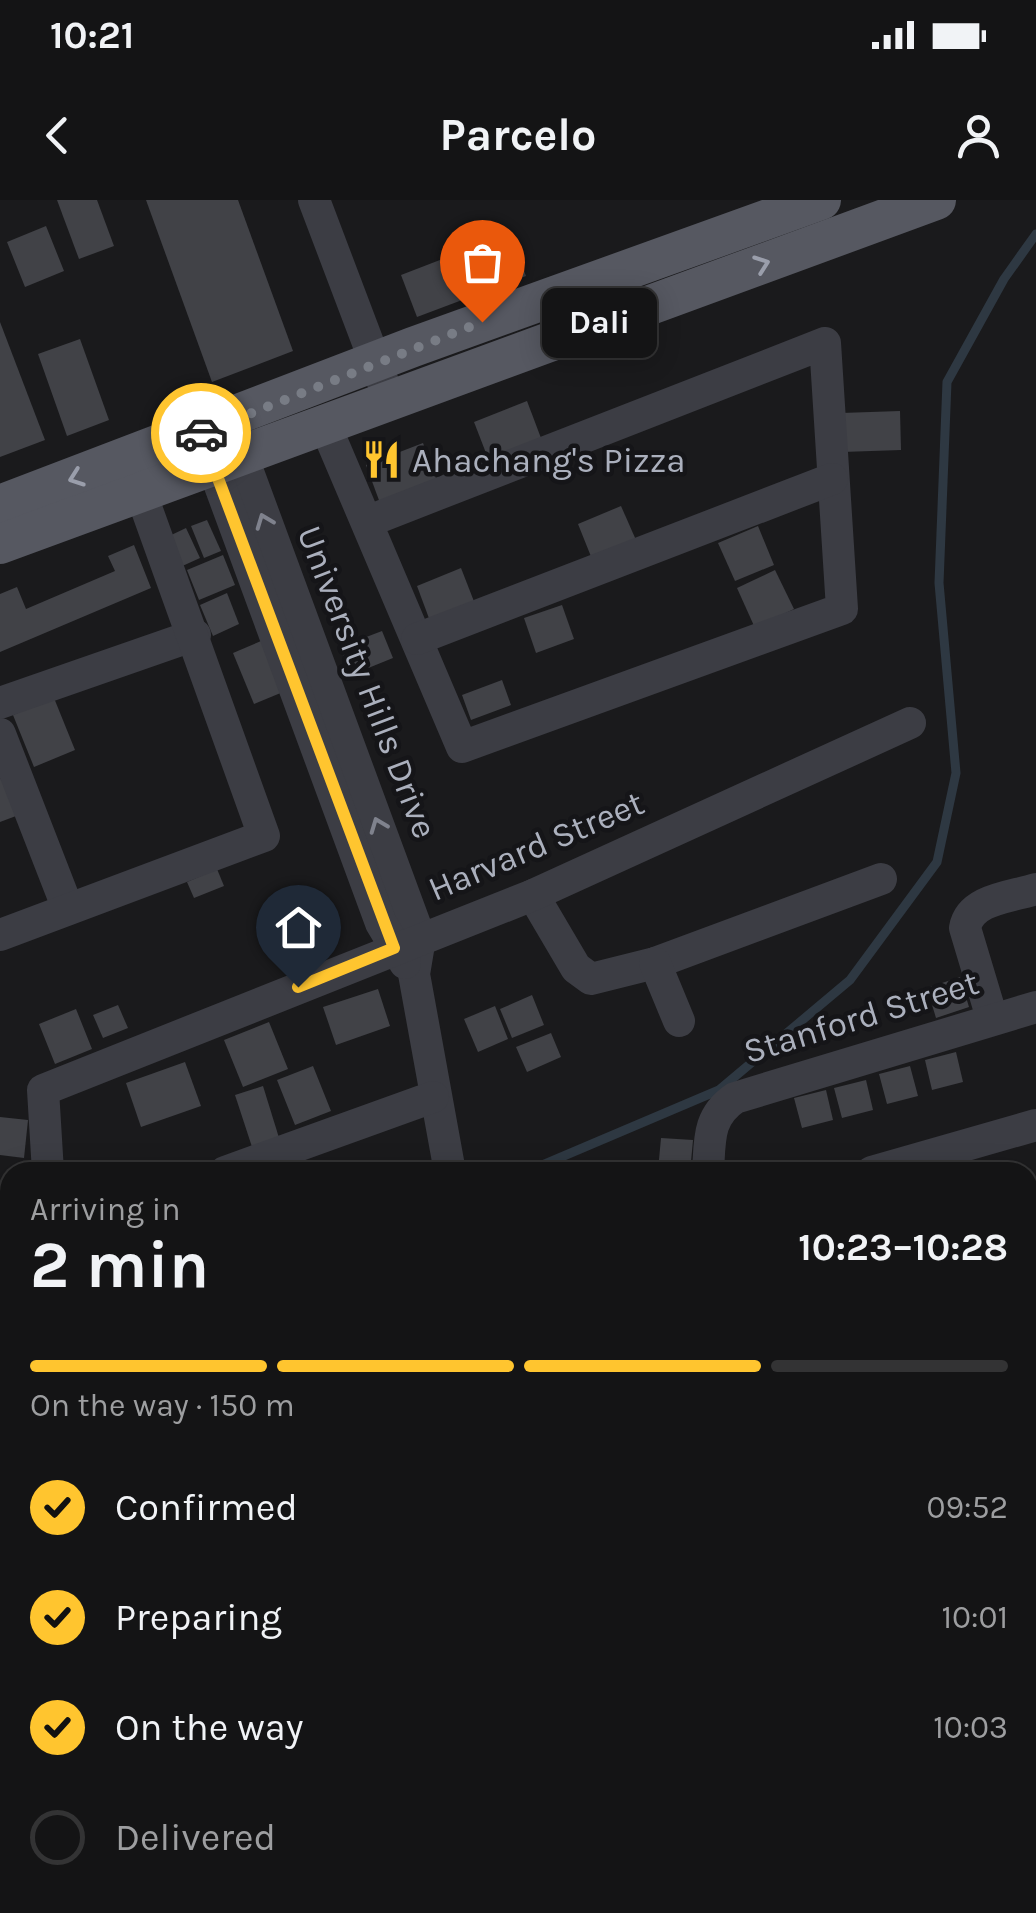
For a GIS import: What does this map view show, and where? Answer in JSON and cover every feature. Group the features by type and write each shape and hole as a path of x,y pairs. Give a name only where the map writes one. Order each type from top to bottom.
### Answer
{"main road":[{"path":"0,544 134,475 382,380 821,200"},
{"path":"220,442 325,425 382,380 936,200"},
{"path":"0,505 134,475"}],"street":[{"path":"314,200 382,380"},
{"path":"325,425 369,520 462,747 842,610 826,343 369,520"},
{"name":"University Hills Drive","path":"220,442 409,954 448,1162"},
{"path":"0,934 264,836 195,635 134,475"},
{"path":"416,639 832,479"},
{"path":"0,703 195,635"},
{"name":"Harvard Street","path":"47,1162 42,1090 409,954 910,723"},
{"path":"0,734 68,910"},
{"path":"533,895 582,976 591,979 656,963 880,879"},
{"path":"992,1018 965,928 967,916 975,907 1036,889"},
{"path":"656,963 678,1021"},
{"name":"Stanford Street","path":"709,1162 711,1127 718,1109 735,1098 1036,1007"},
{"path":"253,1162 433,1097"},
{"path":"907,1162 1036,1125"}],"building":[{"path":"57,200 97,200 114,246 79,259"},
{"path":"146,200 238,200 293,351 212,382"},
{"path":"46,226 64,271 25,287 7,242"},
{"path":"510,233 526,276 417,317 401,275"},
{"path":"0,322 45,440 0,457"},
{"path":"80,339 109,420 67,436 38,354"},
{"path":"527,401 544,446 491,466 474,422"},
{"path":"900,411 901,450 842,452 841,413"},
{"path":"423,443 437,481 380,503 366,465"},
{"path":"621,506 636,540 592,559 578,524"},
{"path":"207,520 221,551 204,558 191,526"},
{"path":"758,526 774,565 735,581 718,543"},
{"path":"186,528 200,558 178,568 165,538"},
{"path":"134,545 151,588 0,652 0,594 17,587 26,609 115,571 108,556"},
{"path":"223,555 235,585 199,600 187,570"},
{"path":"461,568 475,604 430,621 417,586"},
{"path":"775,570 794,609 755,628 737,588"},
{"path":"227,593 239,624 213,636 200,605"},
{"path":"562,605 574,639 536,653 524,618"},
{"path":"382,631 393,658 351,675 340,647"},
{"path":"261,641 283,692 254,704 233,653"},
{"path":"502,680 511,705 471,720 462,695"},
{"path":"54,698 75,750 34,767 13,715"},
{"path":"0,778 24,813 0,822"},
{"path":"217,869 224,886 194,898 187,882"},
{"path":"960,977 969,1007 936,1018 927,988"},
{"path":"378,989 390,1026 336,1045 323,1007"},
{"path":"532,995 544,1025 512,1038 500,1009"},
{"path":"118,1005 128,1028 103,1038 93,1015"},
{"path":"495,1006 508,1039 478,1052 464,1019"},
{"path":"76,1009 92,1049 55,1064 39,1024"},
{"path":"269,1022 288,1069 243,1087 224,1040"},
{"path":"551,1033 561,1057 527,1072 516,1047"},
{"path":"956,1052 963,1082 932,1090 925,1060"},
{"path":"185,1062 201,1106 141,1127 126,1083"},
{"path":"313,1066 331,1111 295,1125 277,1080"},
{"path":"910,1066 918,1096 887,1104 879,1074"},
{"path":"866,1080 873,1110 842,1118 834,1088"},
{"path":"263,1086 280,1141 253,1150 235,1095"},
{"path":"826,1090 833,1120 802,1128 794,1098"},
{"path":"0,1117 28,1120 24,1158 0,1155"},
{"path":"661,1138 693,1140 691,1162 659,1162"}],"waterway":[{"path":"550,1162 719,1090 850,980 937,862 956,773 939,583 947,382 1004,279 1036,234"}],"way so far":[{"path":"201,433 200,430 482,322"}],"place":[{"name":"Dali","path":"482,322"},
{"name":"Ahachang's Pizza","path":"382,460"}],"route":[{"path":"201,433 394,948 298,987"}]}
